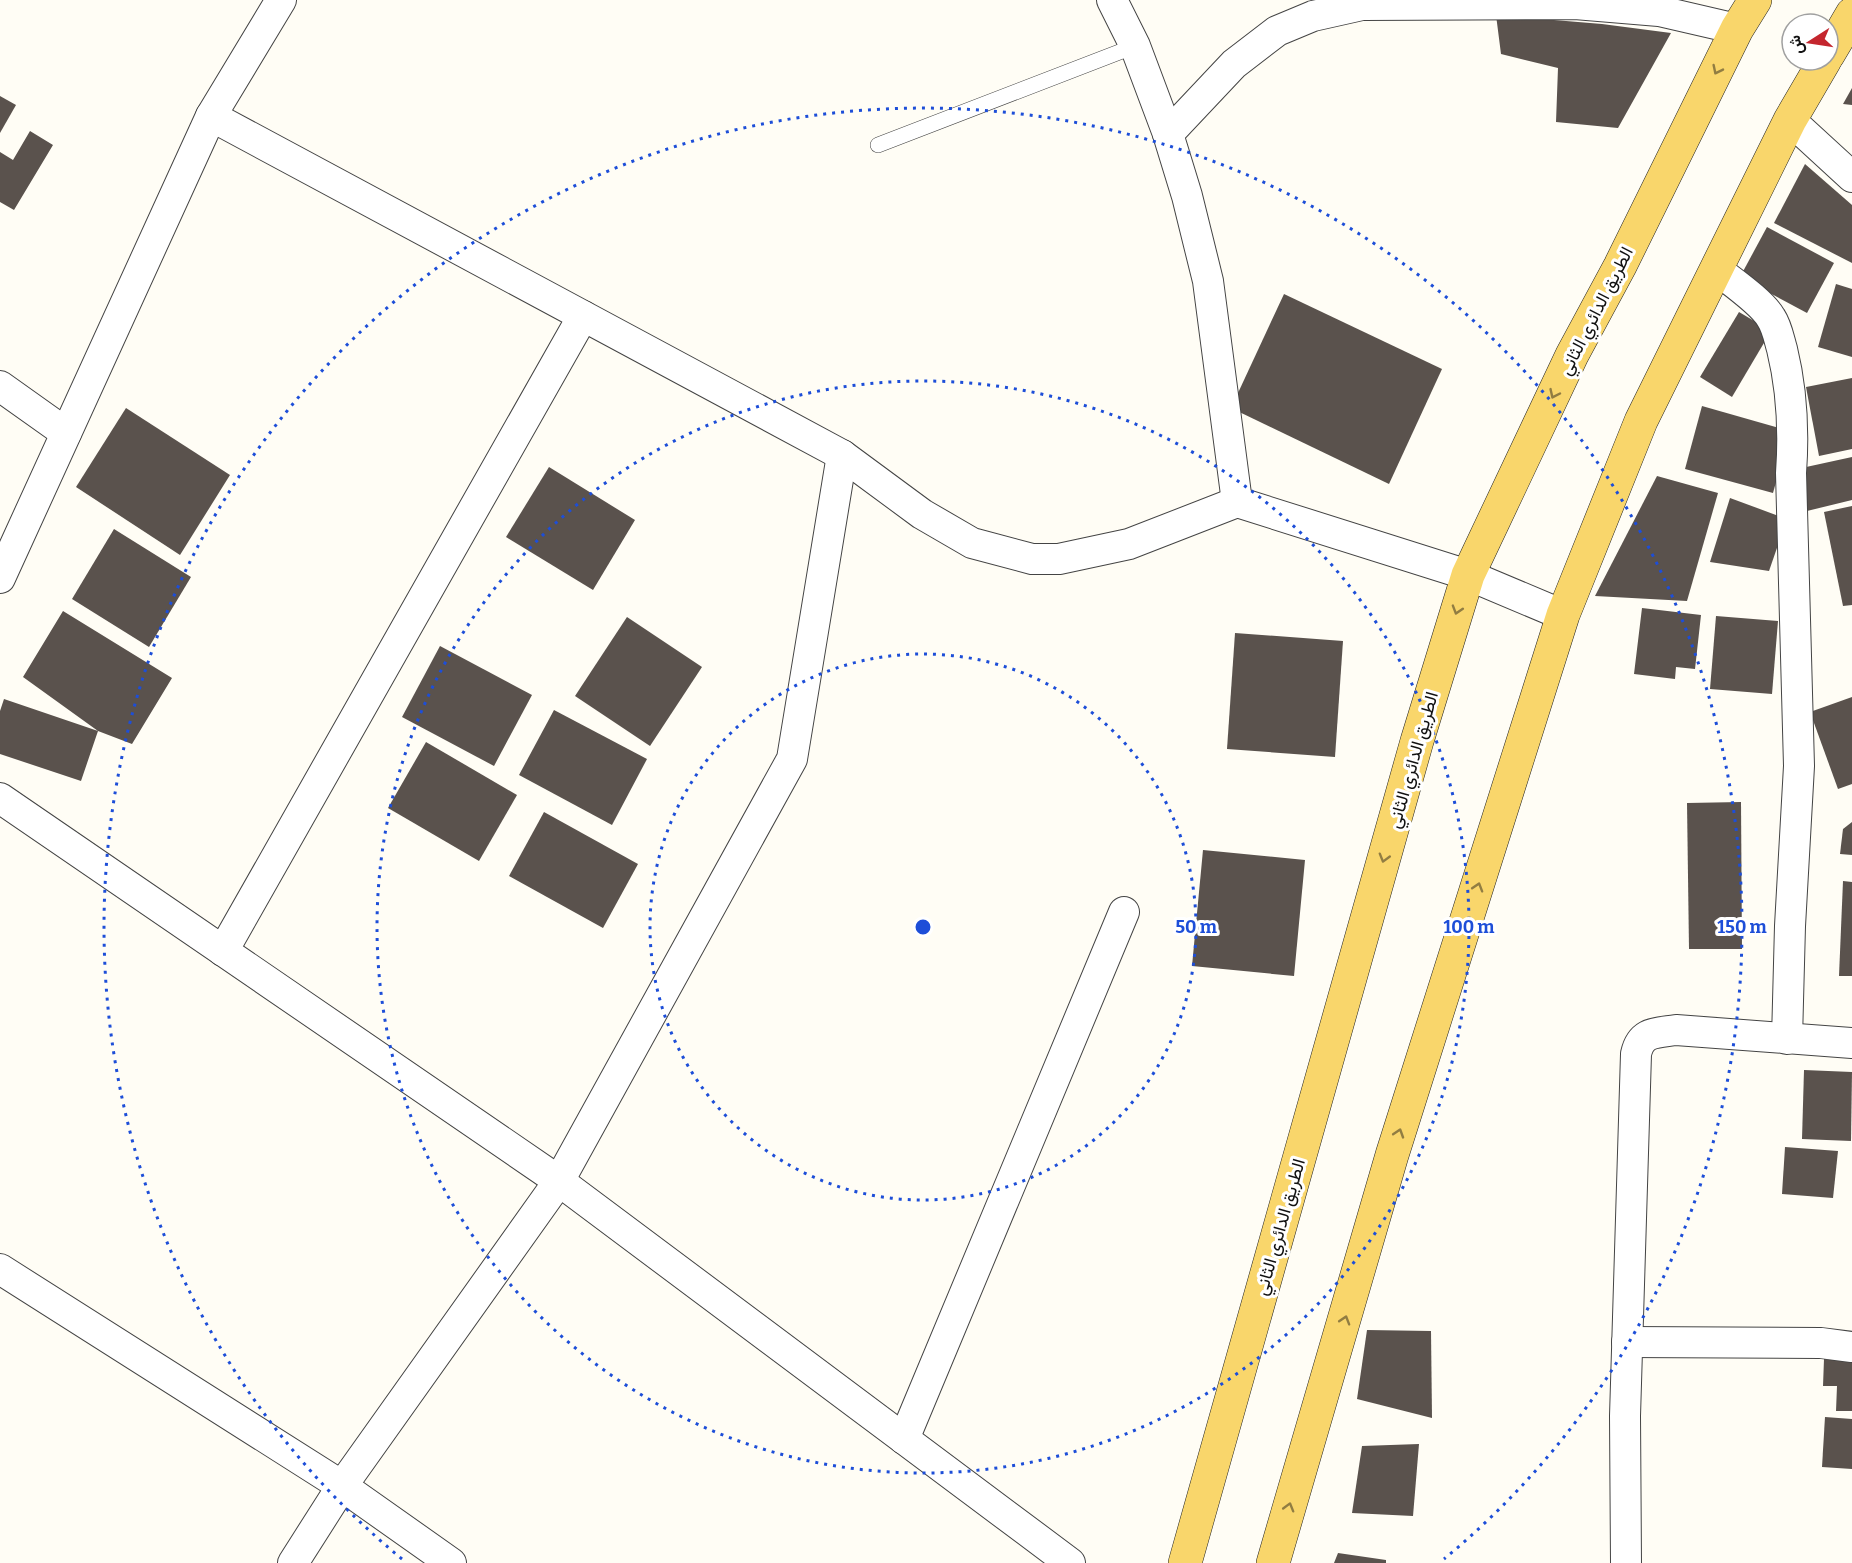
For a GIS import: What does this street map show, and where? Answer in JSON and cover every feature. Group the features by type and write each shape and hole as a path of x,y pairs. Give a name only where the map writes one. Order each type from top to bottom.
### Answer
{"main road":[{"name":"الطريق الدائري الثاني","path":"1185,1563 1378,878 1468,575 1572,355 1625,255 1737,30 1755,0"},
{"path":"1840,34 1852,14"},
{"path":"1273,1563 1392,1155 1563,615 1641,421 1790,120 1818,72"}],"street":[{"path":"0,578 212,116 281,0"},
{"path":"1112,0 1135,46 1168,134 1208,281 1237,502"},
{"path":"1168,134 1234,64 1277,31 1313,16 1362,6 1575,4 1659,11 1737,30"},
{"path":"212,116 842,454 922,514 972,543 1032,559 1059,559 1129,544 1237,502 1468,575 1563,615"},
{"path":"1790,120 1852,177"},
{"path":"1716,269 1771,317 1778,333 1788,373 1794,440 1791,473 1799,766 1786,1039"},
{"path":"223,951 583,316"},
{"path":"0,386 66,433"},
{"path":"293,1563 342,1486 559,1181 792,759 842,454"},
{"path":"0,798 559,1181 1071,1563"},
{"path":"904,1439 1124,912"},
{"path":"1626,1563 1625,1416 1636,1054 1639,1042 1650,1034 1676,1030 1852,1043"},
{"path":"0,1269 342,1486 451,1563"},
{"path":"1627,1342 1821,1343 1852,1347"}],"lane":[{"path":"878,145 1135,46"}],"building":[{"path":"1496,15 1602,24 1671,33 1618,128 1556,122 1558,68 1501,54"},
{"path":"1852,88 1852,105 1843,104"},
{"path":"0,96 16,105 0,133"},
{"path":"30,131 53,145 14,210 0,202 0,152 13,160"},
{"path":"1805,164 1852,205 1852,263 1774,223"},
{"path":"1767,227 1834,263 1807,313 1740,277"},
{"path":"1836,284 1852,289 1852,357 1818,347"},
{"path":"1284,294 1442,369 1389,484 1231,408"},
{"path":"1739,312 1771,331 1732,397 1700,377"},
{"path":"1852,378 1852,449 1819,456 1806,387"},
{"path":"1702,406 1790,431 1773,493 1685,469"},
{"path":"126,408 230,475 180,555 76,487"},
{"path":"1852,457 1852,500 1807,511 1797,469"},
{"path":"549,467 635,520 593,590 506,537"},
{"path":"1657,476 1718,493 1687,601 1595,596"},
{"path":"1730,498 1787,519 1769,571 1710,562"},
{"path":"1852,506 1852,605 1843,606 1824,512"},
{"path":"114,529 191,577 149,647 72,599"},
{"path":"1642,608 1701,615 1695,669 1676,667 1675,679 1634,674"},
{"path":"63,611 172,678 132,744 98,731 23,677"},
{"path":"1716,616 1778,621 1772,694 1710,689"},
{"path":"627,617 702,667 650,746 575,696"},
{"path":"1235,633 1343,641 1335,757 1227,749"},
{"path":"440,646 532,695 494,766 402,717"},
{"path":"1852,697 1852,784 1838,789 1810,712"},
{"path":"4,699 98,731 81,781 0,754 0,711"},
{"path":"554,710 647,759 612,825 519,775"},
{"path":"426,742 517,795 479,861 388,808"},
{"path":"1741,802 1742,949 1689,949 1687,803"},
{"path":"544,812 638,864 603,928 509,876"},
{"path":"1852,822 1852,855 1840,854 1843,829"},
{"path":"1203,850 1305,860 1294,976 1192,966"},
{"path":"1843,881 1852,882 1852,976 1839,976"},
{"path":"1804,1070 1852,1072 1851,1141 1802,1139"},
{"path":"1785,1147 1838,1151 1833,1198 1782,1194"},
{"path":"1367,1330 1431,1331 1432,1418 1357,1399"},
{"path":"1824,1359 1852,1360 1852,1411 1836,1411 1837,1386 1823,1386"},
{"path":"1825,1417 1852,1419 1852,1469 1822,1467"},
{"path":"1419,1444 1413,1516 1352,1513 1362,1446"},
{"path":"1338,1553 1386,1560 1386,1563 1334,1563"}]}
